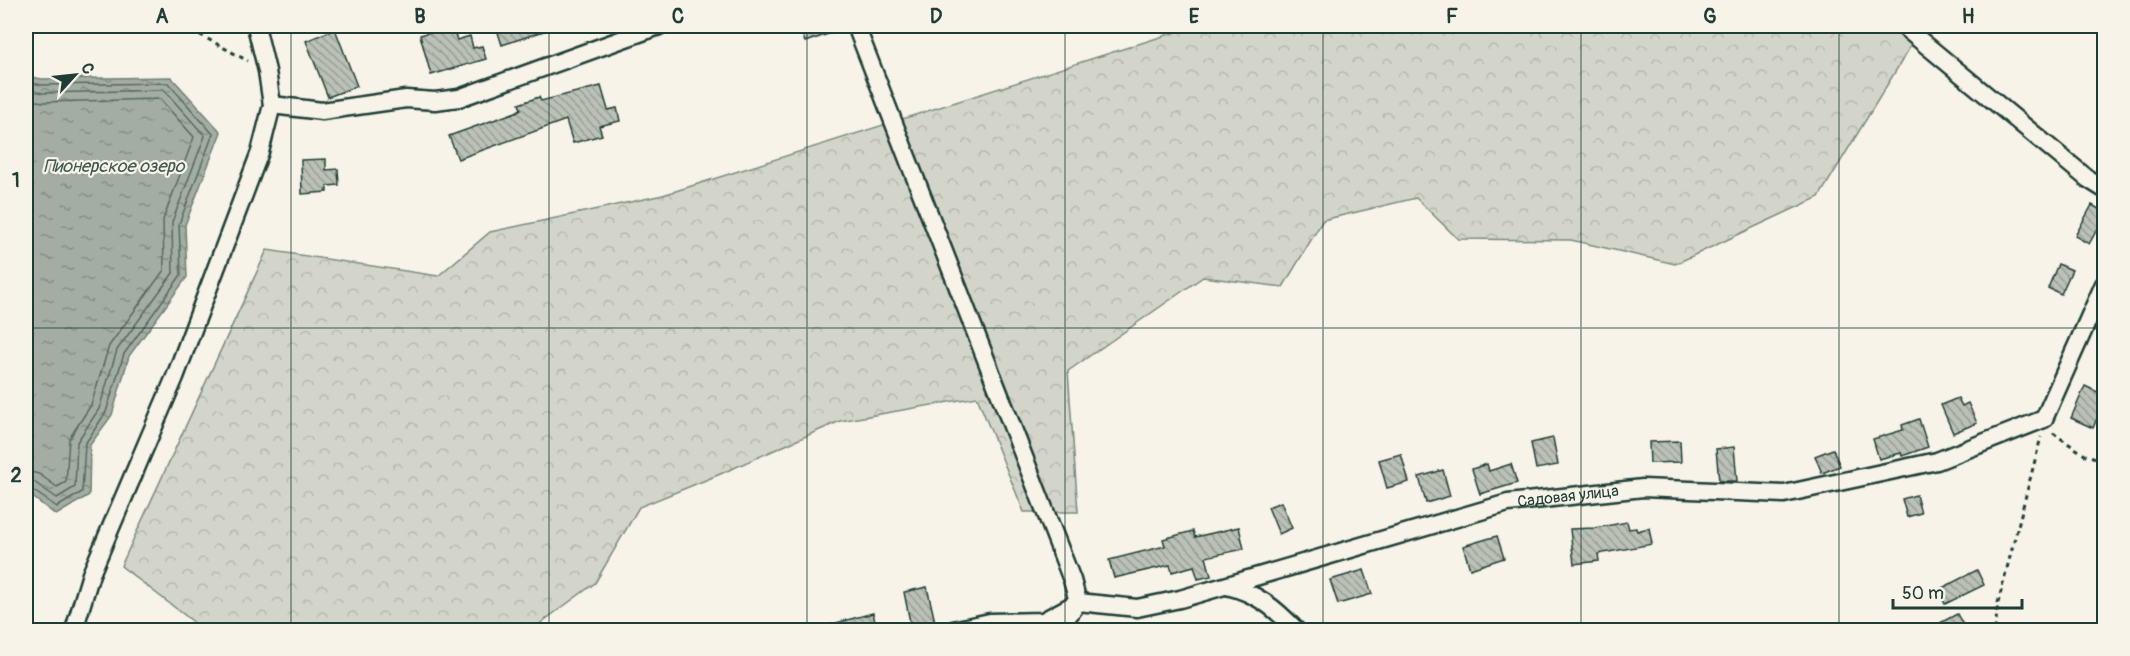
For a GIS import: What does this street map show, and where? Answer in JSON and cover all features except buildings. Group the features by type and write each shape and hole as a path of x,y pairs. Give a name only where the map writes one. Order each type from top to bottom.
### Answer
{"street":[{"path":"74,630 91,574 175,377 260,152 272,105 267,71 256,26"},
{"path":"272,105 322,111 406,99 459,98 658,26"},
{"path":"856,26 1072,580 1078,602"},
{"path":"1903,26 2088,179 2104,189"},
{"path":"2044,419 2104,284"},
{"name":"Садовая улица","path":"1078,602 1137,608 1180,599 1508,503 1643,488 1784,494 1937,461 2044,419"},
{"path":"1227,586 1246,591 1274,607 1296,630"},
{"path":"953,630 990,622 1043,621 1078,602"},
{"path":"1057,630 1078,602"}],"path":[{"path":"184,26 267,71"},
{"path":"2044,419 2053,433 2069,444 2085,454 2104,460"},
{"path":"1995,630 1998,603 2044,419"}],"green space":[{"path":"1195,26 1923,26 1819,197 1675,264 1571,240 1458,239 1416,198 1323,220 1283,287 1203,277 1068,371 1078,512 1024,512 977,397 840,421 639,507 595,583 531,630 204,630 121,566 267,250 438,276 490,232 663,195"}],"water":[{"name":"Пионерское озеро","path":"26,76 42,79 171,77 221,132 185,225 187,277 129,356 112,415 90,445 89,495 56,515 26,492"}]}
